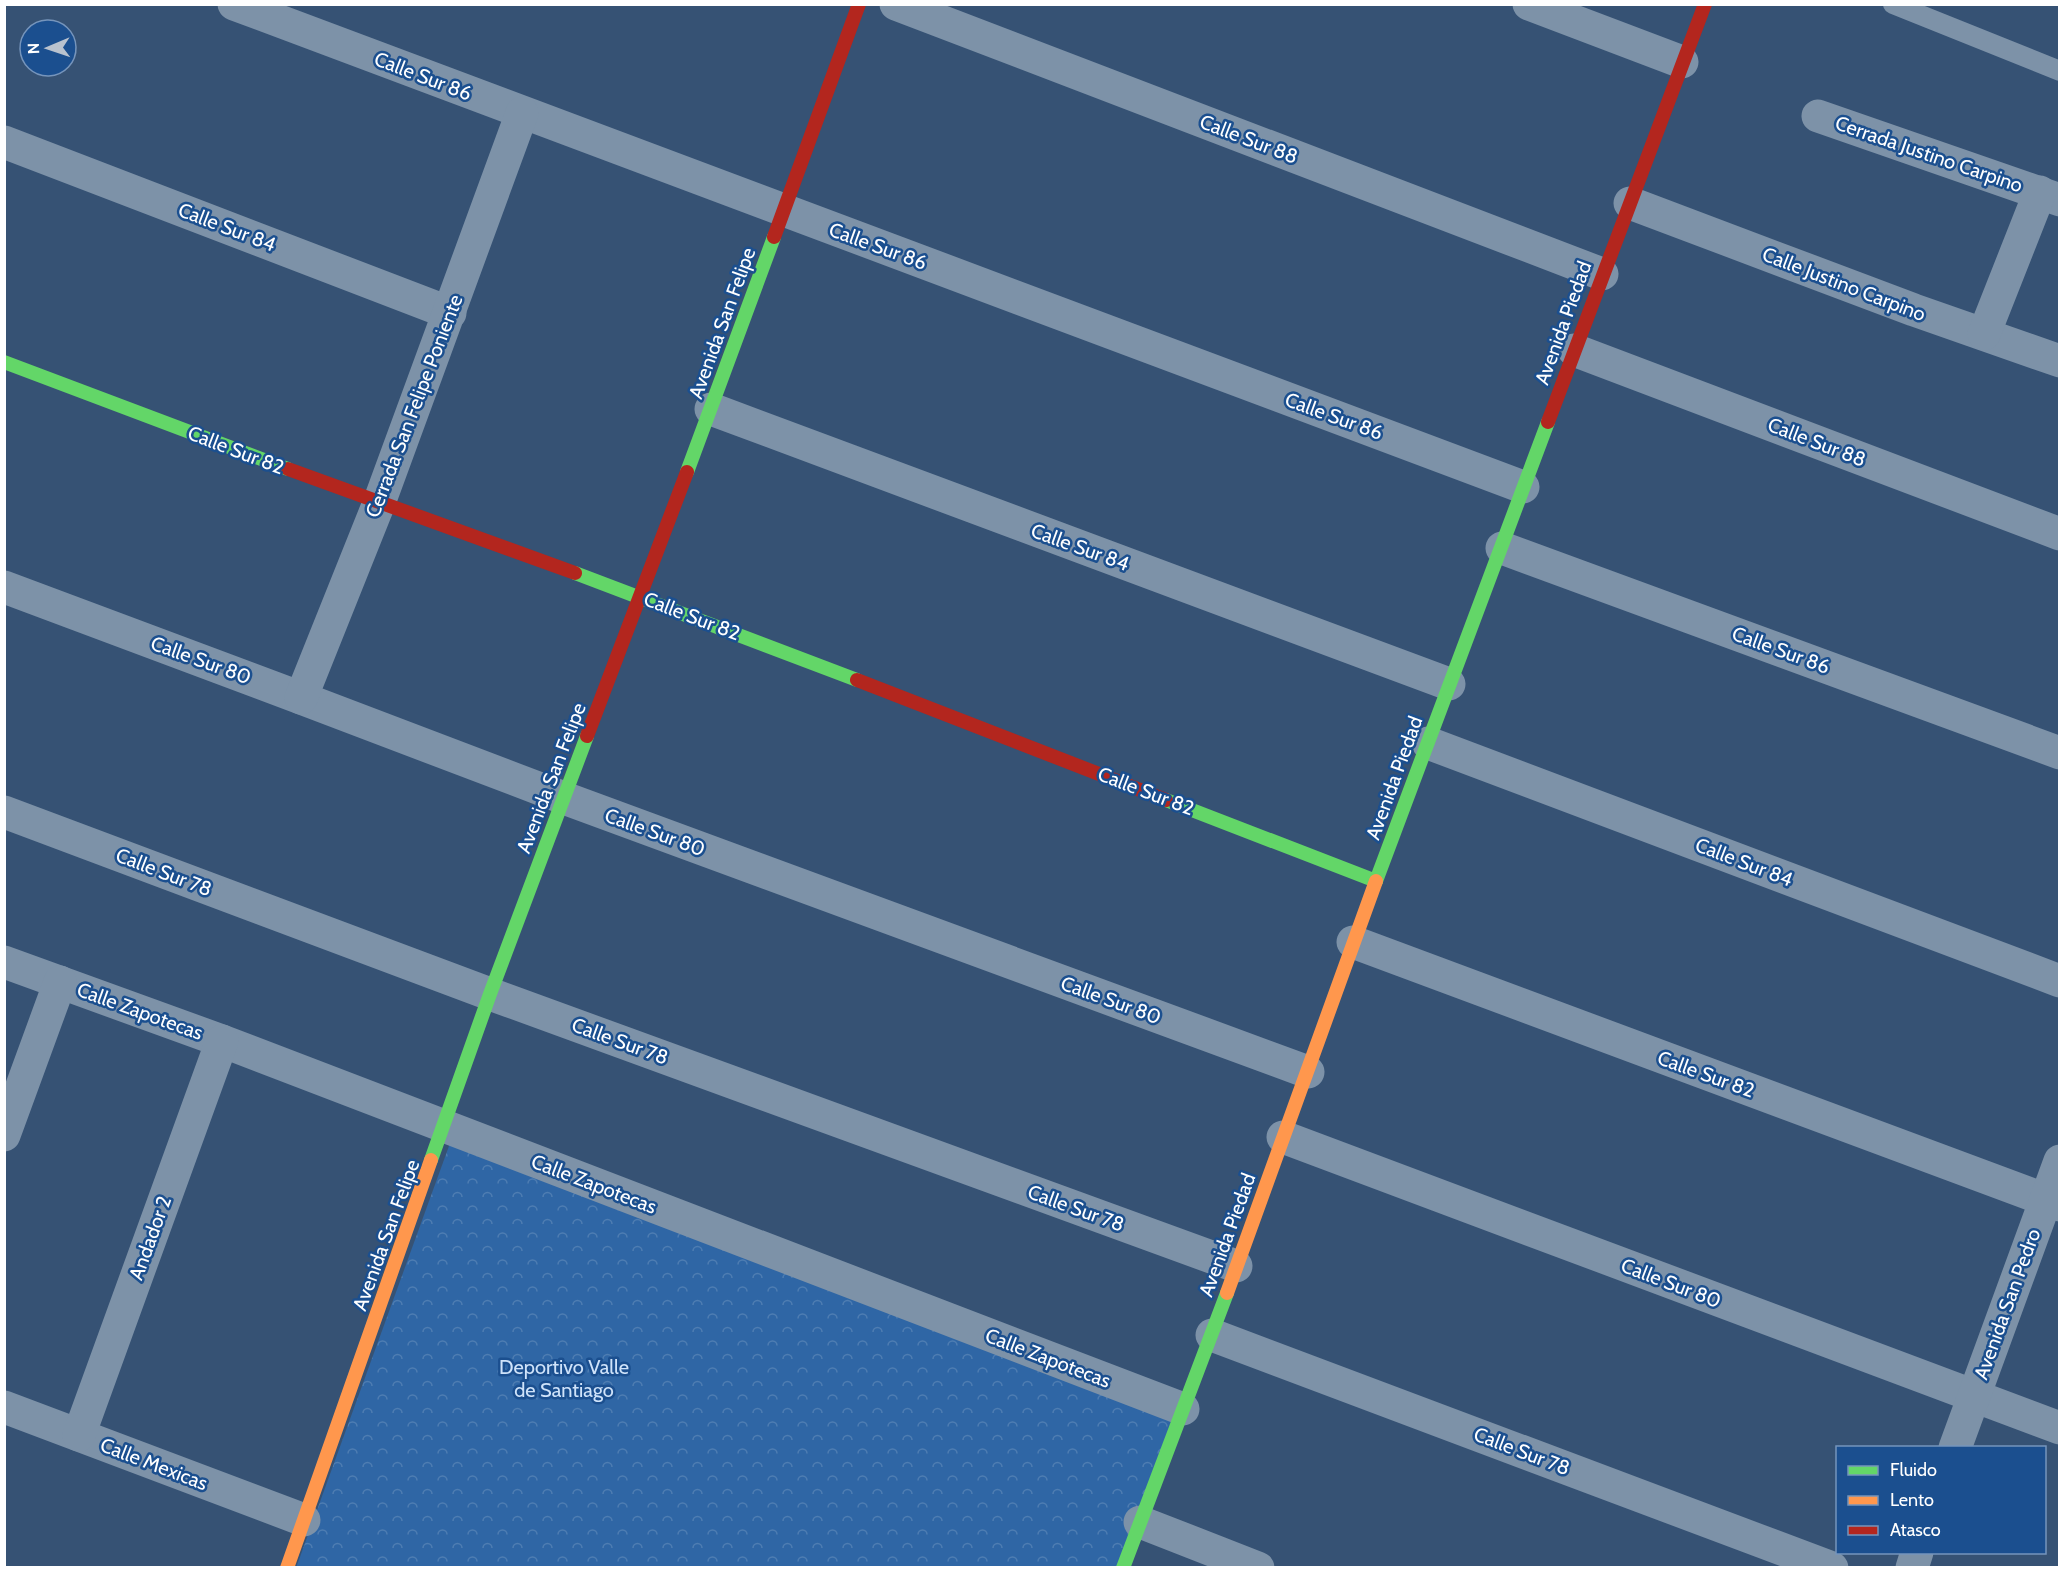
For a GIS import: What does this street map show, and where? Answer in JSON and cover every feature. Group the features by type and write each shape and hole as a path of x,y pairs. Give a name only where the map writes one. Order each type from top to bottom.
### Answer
{"street":[{"name":"Calle Sur 86","path":"234,4 1523,487"},
{"name":"Avenida San Felipe","path":"287,1568 445,1127 490,994 711,409 859,4"},
{"name":"Calle Sur 88","path":"896,4 1602,274"},
{"path":"1529,4 1682,62"},
{"name":"Avenida Piedad","path":"1123,1568 1212,1335 1353,942 1449,684 1705,4"},
{"name":"Cerrada San Felipe Poniente","path":"302,698 450,313 522,113"},
{"name":"Cerrada Justino Carpino","path":"1818,116 2050,196 1984,334"},
{"name":"Calle Sur 84","path":"4,142 450,313"},
{"name":"Calle Justino Carpino","path":"1630,203 1914,310 2060,361"},
{"name":"Calle Sur 88","path":"1574,351 2060,534"},
{"name":"Calle Sur 82","path":"4,362 378,504 640,596 1376,881"},
{"name":"Calle Sur 84","path":"711,409 1449,684"},
{"name":"Calle Sur 86","path":"1502,548 2060,753"},
{"name":"Calle Sur 80","path":"4,587 564,798 1308,1072"},
{"name":"Calle Sur 84","path":"1428,742 2060,981"},
{"name":"Calle Sur 78","path":"4,812 490,994 1236,1266"},
{"name":"Calle Sur 82","path":"1353,942 2052,1202"},
{"name":"Calle Zapotecas","path":"4,962 222,1041 1183,1409"},
{"path":"4,1135 60,982"},
{"name":"Andador 2","path":"79,1435 222,1041"},
{"name":"Calle Sur 80","path":"1283,1137 2060,1428"},
{"name":"Avenida San Pedro","path":"1957,1446 1974,1396 2052,1202 2060,1161"},
{"name":"Calle Sur 78","path":"1212,1335 1832,1568"},
{"name":"Calle Mexicas","path":"4,1407 304,1520"},
{"path":"1140,1522 1258,1568"}],"lane":[{"path":"1893,4 2060,70"}],"green space":[{"name":"Deportivo Valle de Santiago","path":"453,1135 1186,1412 1128,1567 296,1568"}],"traffic: fast":[{"path":"687,472 774,237"},
{"path":"4,362 288,469"},
{"path":"1376,881 1548,422"},
{"path":"575,573 857,680"},
{"path":"431,1160 490,994 587,736"},
{"path":"1166,800 1376,881"},
{"path":"1123,1568 1227,1293"}],"traffic: slow":[{"path":"1227,1293 1376,881"},
{"path":"287,1568 431,1160"}],"traffic: jam":[{"path":"774,237 859,4"},
{"path":"1548,422 1705,4"},
{"path":"288,469 575,573"},
{"path":"587,736 687,472"},
{"path":"857,680 1166,800"}]}
